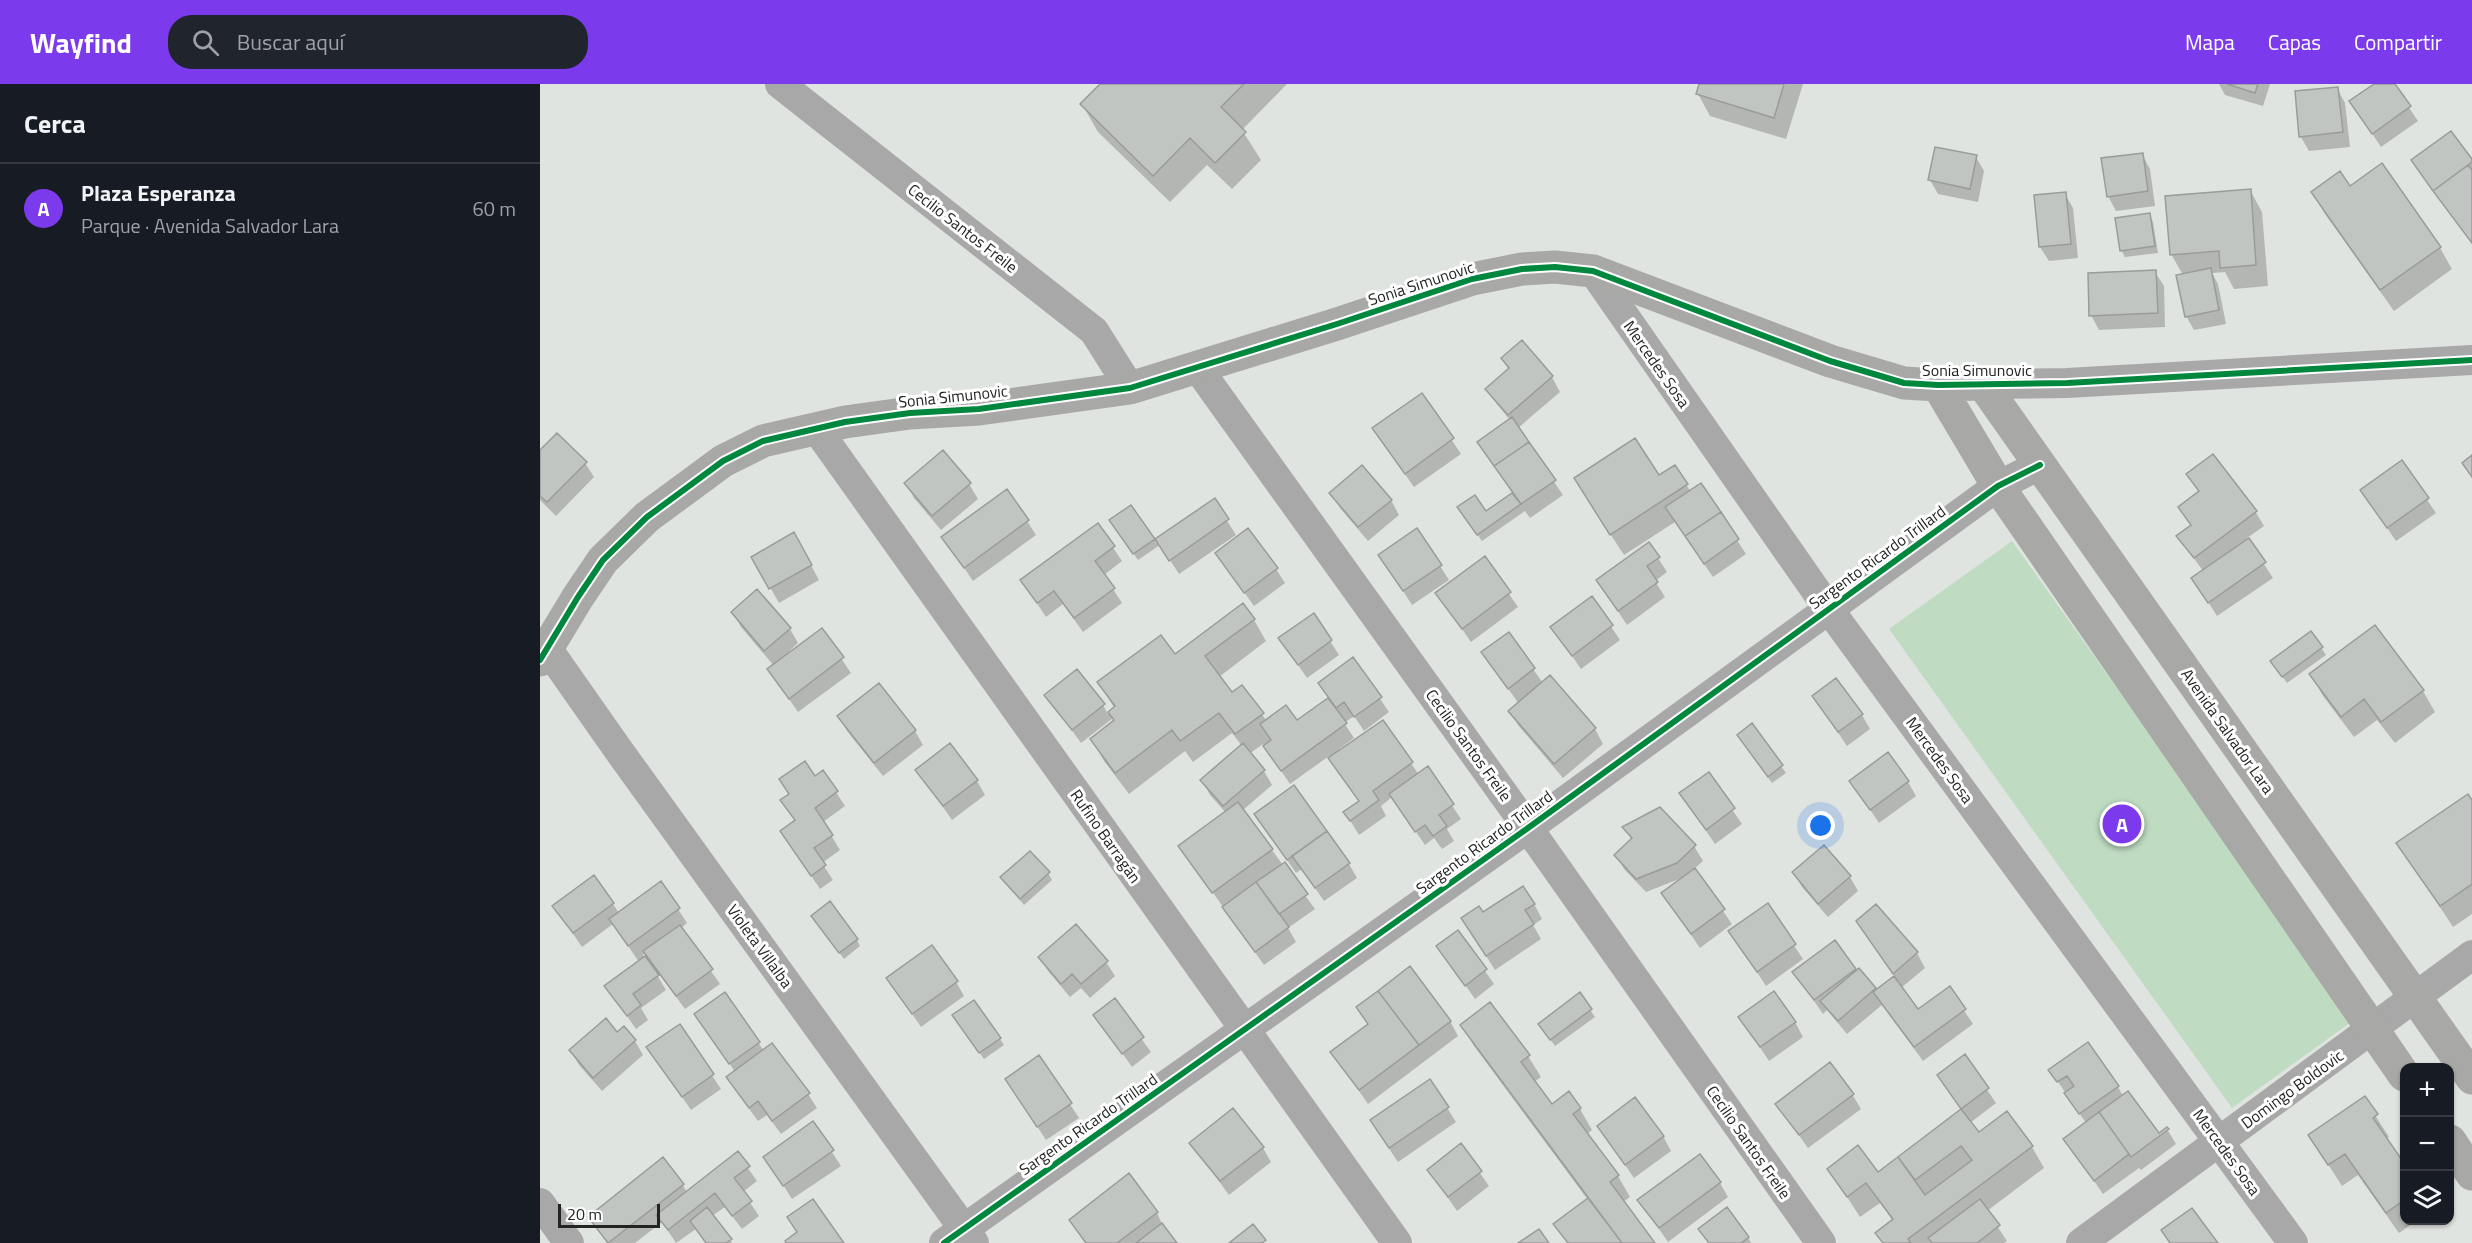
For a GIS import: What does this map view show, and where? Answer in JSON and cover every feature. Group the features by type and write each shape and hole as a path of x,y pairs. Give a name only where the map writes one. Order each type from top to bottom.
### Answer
{"street":[{"name":"Cecilio Santos Freile","path":"780,84 1094,332 1130,388"},
{"name":"Sonia Simunovic","path":"544,654 603,560 647,517 723,461 763,441 816,428 910,413 979,408 1130,388 1337,324 1472,279 1522,269 1555,267 1593,271 1830,361 1904,383 1938,385 2067,383 2472,360"},
{"name":"Mercedes Sosa","path":"1593,271 1828,608 2294,1243"},
{"name":"Cecilio Santos Freile","path":"1197,367 1528,828 1821,1243"},
{"name":"Avenida Salvador Lara","path":"1983,384 2472,1078"},
{"path":"1938,385 1998,486 2400,1069"},
{"name":"Rufino Barragán","path":"816,428 1397,1243"},
{"name":"Sargento Ricardo Trillard","path":"960,1238 1244,1030 1528,828 1998,486 2040,465"},
{"name":"Violeta Villalba","path":"544,654 617,748 960,1238"},
{"name":"Domingo Boldovic","path":"2081,1243 2472,955"},
{"path":"2454,1147 2472,1174"},
{"path":"540,1203 569,1243"}],"green space":[{"path":"2012,541 2354,1020 2232,1108 1889,629"}],"building":[{"path":"1100,84 1244,84 1221,107 1246,132 1215,163 1190,138 1153,176 1080,104"},
{"path":"1699,84 1784,84 1774,118 1696,94"},
{"path":"2227,84 2258,84 2255,93"},
{"path":"2374,84 2395,84 2411,106 2372,134 2349,101"},
{"path":"2338,87 2343,132 2299,137 2295,91"},
{"path":"2451,131 2472,162 2433,191 2411,160"},
{"path":"1935,147 1977,155 1970,189 1928,180"},
{"path":"2143,153 2148,191 2107,197 2101,158"},
{"path":"2382,163 2441,247 2380,290 2311,192 2340,171 2350,186"},
{"path":"2468,165 2472,170 2472,243 2433,191"},
{"path":"2251,189 2256,265 2220,268 2219,251 2170,255 2165,196"},
{"path":"2066,192 2071,244 2039,247 2034,195"},
{"path":"2150,213 2155,246 2120,251 2115,218"},
{"path":"2211,268 2219,310 2185,317 2176,275"},
{"path":"2156,270 2158,313 2089,316 2088,273"},
{"path":"1522,340 1553,376 1508,415 1485,389 1509,368 1501,358"},
{"path":"1422,393 1454,438 1405,474 1372,428"},
{"path":"1512,417 1529,442 1494,466 1477,442"},
{"path":"557,433 587,462 547,502 540,496 540,450"},
{"path":"1635,438 1659,475 1675,465 1688,484 1610,535 1574,478"},
{"path":"1529,442 1556,480 1521,504 1494,466"},
{"path":"943,450 971,483 932,516 904,483"},
{"path":"2213,454 2257,511 2194,558 2176,536 2191,525 2178,507 2199,491 2186,474"},
{"path":"2472,455 2472,477 2462,463"},
{"path":"2402,460 2429,498 2387,528 2360,490"},
{"path":"1362,465 1392,500 1358,527 1329,493"},
{"path":"1701,483 1721,512 1685,536 1665,507"},
{"path":"1007,489 1029,520 964,568 941,537"},
{"path":"1512,493 1521,504 1477,535 1457,507 1475,495 1486,511"},
{"path":"1215,498 1229,519 1169,561 1155,539"},
{"path":"1131,505 1155,539 1133,554 1109,520"},
{"path":"1721,512 1739,539 1704,564 1685,536"},
{"path":"1098,523 1115,546 1095,561 1115,588 1074,618 1054,591 1037,603 1020,580"},
{"path":"1248,528 1278,568 1244,593 1215,553"},
{"path":"1417,528 1442,565 1403,591 1378,555"},
{"path":"794,532 812,565 769,589 751,557"},
{"path":"2249,538 2266,562 2208,603 2191,578"},
{"path":"1649,542 1660,557 1647,566 1658,582 1618,611 1596,580"},
{"path":"1485,556 1511,592 1462,629 1435,593"},
{"path":"757,589 791,628 764,651 731,612"},
{"path":"1592,596 1613,625 1572,656 1550,627"},
{"path":"1243,603 1255,619 1205,656 1232,692 1242,685 1264,713 1235,734 1219,713 1180,741 1172,730 1115,773 1090,739 1114,720 1108,712 1115,706 1097,682 1161,635 1175,654"},
{"path":"1314,613 1332,640 1298,665 1278,638"},
{"path":"2375,625 2424,690 2381,722 2364,699 2341,717 2309,674"},
{"path":"822,628 844,657 789,699 767,669"},
{"path":"2311,631 2323,647 2282,677 2270,661"},
{"path":"1509,632 1535,668 1508,689 1481,652"},
{"path":"1353,657 1382,697 1354,717 1344,702 1336,708 1318,683"},
{"path":"1077,669 1105,704 1072,730 1044,695"},
{"path":"1550,675 1596,728 1554,764 1508,711"},
{"path":"1836,678 1863,714 1838,732 1812,696"},
{"path":"879,683 916,730 874,763 837,716"},
{"path":"1328,698 1347,723 1281,771 1263,746 1271,740 1260,724 1286,705 1297,720"},
{"path":"1383,720 1413,762 1373,791 1379,800 1350,821 1343,812 1359,801 1328,758"},
{"path":"1752,723 1783,765 1768,777 1737,735"},
{"path":"950,743 978,780 943,806 915,770"},
{"path":"1243,743 1265,770 1223,806 1200,780"},
{"path":"1888,752 1909,781 1870,810 1849,781"},
{"path":"805,761 815,776 823,770 838,791 815,808 833,835 814,848 826,865 811,876 780,831 795,820 780,800 789,794 779,779"},
{"path":"1428,766 1454,804 1439,815 1447,826 1433,836 1425,825 1415,832 1389,794"},
{"path":"1709,772 1735,808 1706,830 1679,793"},
{"path":"1294,785 1327,831 1287,860 1254,814"},
{"path":"2468,794 2472,800 2472,884 2440,906 2396,843"},
{"path":"1238,802 1273,849 1212,893 1178,846"},
{"path":"1660,807 1696,845 1677,863 1636,879 1614,855 1632,838 1622,827"},
{"path":"1327,831 1350,863 1315,888 1292,856"},
{"path":"1824,845 1851,876 1818,904 1792,872"},
{"path":"1030,851 1050,872 1020,899 1000,877"},
{"path":"1285,862 1308,894 1279,914 1256,882"},
{"path":"1695,868 1725,909 1691,934 1661,893"},
{"path":"594,875 614,903 573,933 552,906"},
{"path":"661,881 680,908 628,946 609,919"},
{"path":"1256,882 1289,927 1255,952 1222,907"},
{"path":"1523,886 1535,904 1525,910 1534,924 1486,956 1461,918 1479,906 1483,912"},
{"path":"830,901 858,939 839,953 811,916"},
{"path":"1768,903 1796,944 1757,972 1728,931"},
{"path":"1876,904 1918,952 1893,974 1856,921"},
{"path":"1076,924 1108,961 1081,984 1072,974 1061,984 1038,957"},
{"path":"680,925 713,969 676,996 643,951"},
{"path":"1458,930 1487,969 1465,986 1436,946"},
{"path":"1835,940 1856,969 1814,1000 1792,972"},
{"path":"932,945 958,981 912,1014 886,978"},
{"path":"645,956 659,975 633,994 641,1005 627,1016 604,986"},
{"path":"1410,966 1451,1021 1419,1045 1378,991"},
{"path":"1859,968 1876,988 1838,1021 1820,1001"},
{"path":"1894,976 1918,1009 1950,986 1966,1009 1914,1047 1873,992"},
{"path":"1378,991 1419,1045 1359,1090 1330,1052 1368,1024 1356,1007"},
{"path":"1774,991 1796,1022 1760,1047 1738,1017"},
{"path":"725,992 760,1042 729,1064 694,1014"},
{"path":"1580,992 1592,1009 1550,1040 1538,1024"},
{"path":"1115,998 1144,1037 1122,1054 1093,1015"},
{"path":"974,1000 1001,1038 979,1053 952,1015"},
{"path":"1490,1002 1530,1055 1521,1062 1552,1104 1569,1091 1581,1108 1573,1114 1619,1175 1610,1182 1655,1243 1622,1243 1460,1025"},
{"path":"606,1018 617,1032 624,1026 636,1040 593,1078 569,1050"},
{"path":"680,1024 714,1074 682,1097 646,1047"},
{"path":"2088,1042 2119,1086 2079,1114 2064,1093 2074,1086 2067,1076 2057,1082 2048,1070"},
{"path":"772,1043 810,1093 772,1121 758,1101 749,1108 726,1077"},
{"path":"1965,1054 1989,1088 1961,1109 1937,1075"},
{"path":"1039,1055 1072,1103 1037,1127 1005,1079"},
{"path":"1830,1062 1854,1094 1799,1135 1775,1104"},
{"path":"1430,1079 1449,1107 1389,1148 1370,1120"},
{"path":"2128,1091 2159,1133 2167,1127 2169,1129 2131,1157 2099,1112"},
{"path":"2365,1096 2378,1114 2373,1118 2400,1157 2400,1203 2386,1213 2345,1154 2328,1165 2308,1135"},
{"path":"1635,1097 1664,1136 1625,1165 1597,1126"},
{"path":"1233,1108 1264,1147 1220,1181 1189,1143"},
{"path":"1961,1109 1979,1132 2007,1111 2033,1146 1908,1239 1911,1243 1883,1243 1875,1233 1893,1219 1866,1183 1847,1197 1827,1169 1858,1145 1878,1172","holes":["1961,1146 1972,1160 1925,1195 1898,1157 1915,1180"]},
{"path":"2099,1112 2129,1154 2094,1181 2063,1139"},
{"path":"813,1121 834,1150 783,1186 763,1157"},
{"path":"1461,1143 1482,1171 1448,1197 1427,1170"},
{"path":"738,1151 750,1166 734,1178 752,1201 732,1216 715,1193 668,1230 656,1215"},
{"path":"1700,1154 1721,1182 1659,1228 1637,1200"},
{"path":"663,1157 684,1184 608,1243 588,1217"},
{"path":"1129,1173 1158,1212 1117,1243 1086,1243 1069,1220"},
{"path":"1588,1198 1622,1243 1568,1243 1553,1224"},
{"path":"813,1199 844,1243 786,1243 785,1241 797,1232 787,1217"},
{"path":"1980,1199 2000,1225 1977,1243 1932,1243 1928,1238"},
{"path":"707,1207 732,1239 726,1243 706,1243 690,1221"},
{"path":"1727,1207 1749,1237 1741,1243 1709,1243 1698,1229"},
{"path":"2192,1208 2218,1243 2170,1243 2161,1230"},
{"path":"1162,1223 1177,1243 1136,1243"},
{"path":"1253,1224 1266,1240 1262,1243 1229,1243"},
{"path":"1539,1229 1549,1243 1518,1243"}],"cycle path":[{"path":"540,660 603,560 647,517 723,461 763,441 845,422 910,413 979,409 1130,388 1337,324 1472,279 1522,269 1555,267 1593,271 1830,361 1904,383 1938,385 2067,383 2472,360"},
{"path":"944,1243 1528,828 1998,486 2040,465"}],"place":[{"name":"Plaza Esperanza","path":"2122,824"}]}
